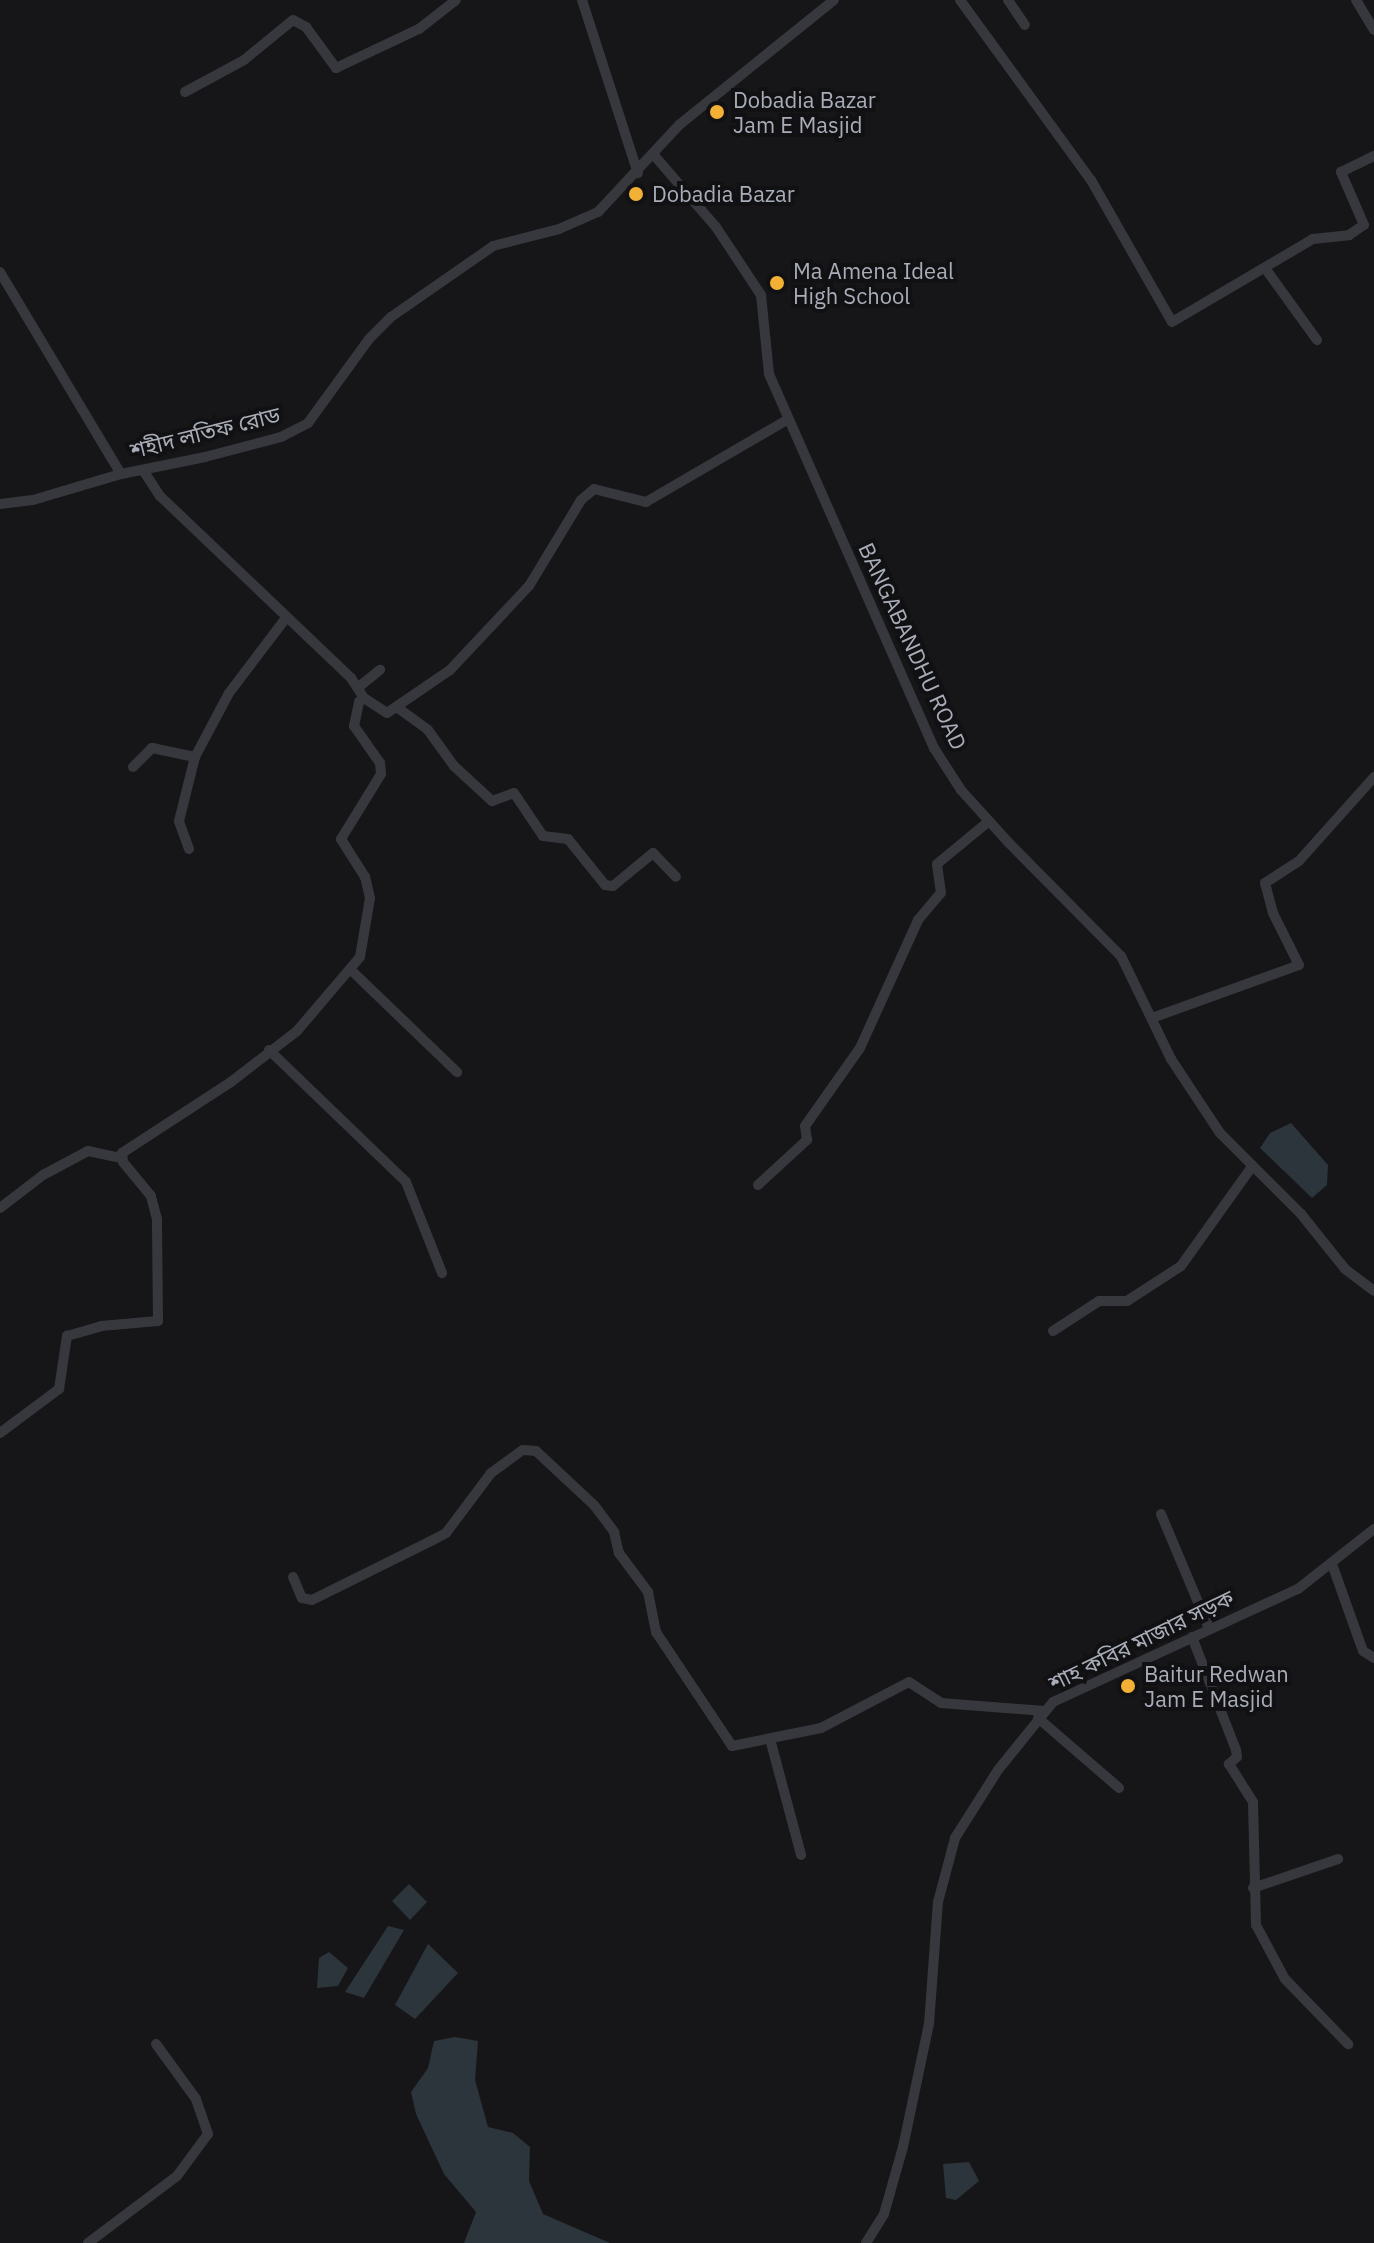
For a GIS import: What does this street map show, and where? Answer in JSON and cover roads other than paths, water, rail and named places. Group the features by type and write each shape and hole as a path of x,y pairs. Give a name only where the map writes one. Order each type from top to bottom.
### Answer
{"street":[{"path":"185,92 244,60 293,20 306,27 336,68 419,29 456,0"},
{"path":"582,0 638,173"},
{"name":"শহীদ লতিফ রোড","path":"0,504 33,500 121,474 281,437 308,423 369,339 445,275 493,246 559,229 598,212 638,173 679,125 834,0"},
{"path":"960,0 1091,180 1172,322 1313,239 1349,235 1369,228 1341,172 1374,156"},
{"path":"1008,0 1025,25"},
{"path":"1356,0 1374,30"},
{"name":"BANGABANDHU ROAD","path":"653,154 716,227 761,295 769,374 934,748 989,821 1121,956 1196,1099 1251,1168 1301,1214 1345,1269 1374,1291"},
{"path":"1265,268 1317,340"},
{"path":"0,272 121,474"},
{"path":"364,698 387,713 398,708 495,628 529,586 581,500 594,489 646,502 787,420"},
{"path":"120,1158 297,1031 352,971 366,931 370,898 365,877 341,839 381,774 380,763 354,726 364,698 360,686 160,496 143,470"},
{"path":"189,849 179,821 195,757 229,693 286,618"},
{"path":"360,686 380,670"},
{"path":"398,708 428,730 454,766 492,801 514,793 543,836 568,839 605,885 613,886 653,853 676,877"},
{"path":"133,767 152,748 195,757"},
{"path":"1152,1018 1299,965 1268,901 1265,883 1299,861 1374,777"},
{"path":"758,1185 807,1140 805,1126 860,1048 918,920 941,893 937,864 989,821"},
{"path":"352,971 457,1072"},
{"path":"269,1050 406,1182 442,1273"},
{"path":"0,1208 43,1175 88,1151 120,1158 151,1196 157,1219 158,1321 101,1326 67,1336 59,1389 0,1433"},
{"path":"1053,1331 1099,1301 1127,1301 1181,1266 1251,1168"},
{"path":"293,1577 302,1598 312,1600 433,1540 446,1533 491,1473 523,1450 536,1451 594,1505 614,1532 619,1553 648,1592 656,1632 694,1684 724,1741 732,1746 821,1728 909,1682 941,1703 1041,1714 1119,1788"},
{"path":"1161,1514 1209,1628"},
{"name":"শাহ কবির মাজার সড়ক","path":"866,2243 884,2214 903,2147 929,2024 938,1902 955,1838 1041,1714 1053,1702 1298,1589 1374,1529"},
{"path":"1332,1564 1363,1651 1374,1658"},
{"path":"1192,1637 1236,1750 1237,1757 1229,1764 1253,1802 1256,1925 1285,1979 1348,2044"},
{"path":"770,1739 801,1855"},
{"path":"1253,1888 1338,1859"},
{"path":"88,2243 177,2176 208,2134 196,2099 156,2044"}],"place":[{"name":"Dobadia Bazar Jam E Masjid","path":"717,112"},
{"name":"Dobadia Bazar","path":"636,194"},
{"name":"Ma Amena Ideal High School","path":"777,283"},
{"name":"Baitur Redwan Jam E Masjid","path":"1128,1686"}]}
